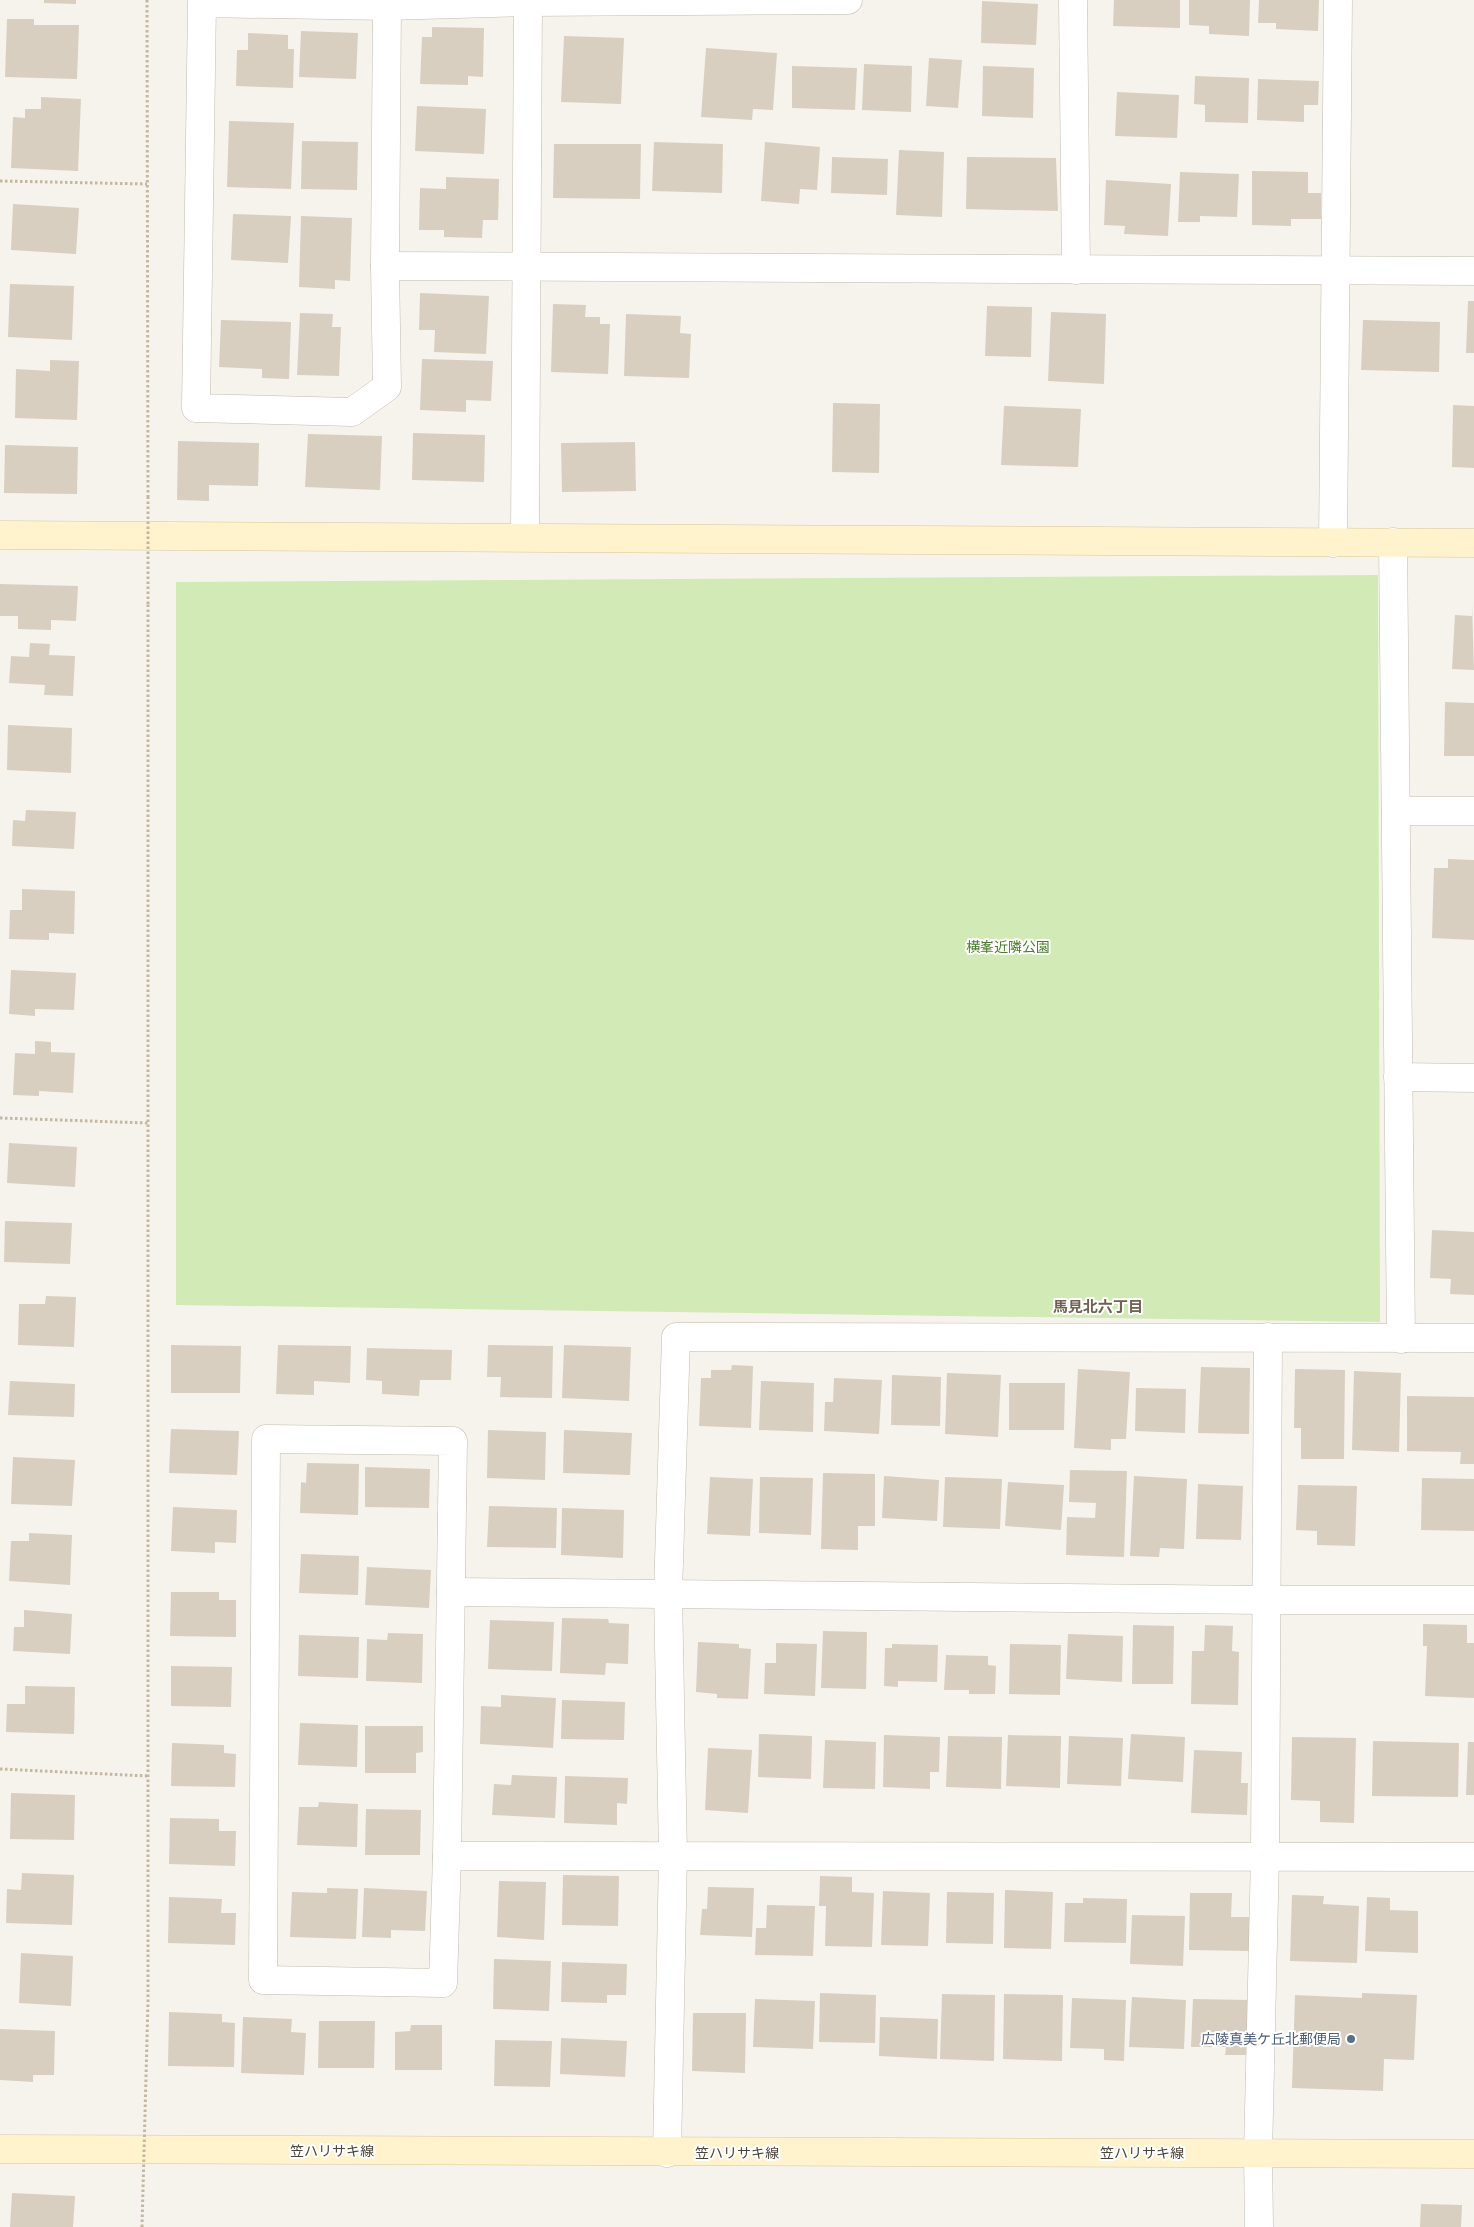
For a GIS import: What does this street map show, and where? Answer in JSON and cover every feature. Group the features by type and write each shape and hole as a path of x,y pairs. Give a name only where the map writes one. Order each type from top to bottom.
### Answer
{"street":[{"path":"388,6 385,266 387,388 352,412 196,408 202,3 388,6 528,1 848,0"},
{"path":"1073,0 1076,270"},
{"path":"1333,542 1338,269 1338,0"},
{"path":"525,538 528,1"},
{"path":"385,266 1474,271"},
{"path":"0,535 1474,543"},
{"path":"1393,542 1401,1339"},
{"path":"1396,811 1474,811"},
{"path":"1398,1077 1474,1078"},
{"path":"667,2152 673,1855 668,1593 676,1336 1474,1338"},
{"path":"1259,2227 1258,2154 1264,1855 1268,1337"},
{"path":"266,1439 453,1441 447,1856 443,1983 263,1980 266,1439"},
{"path":"451,1592 1267,1600 1474,1600"},
{"path":"447,1856 1264,1855 1474,1857"},
{"name":"笠ハリサキ線","path":"0,2149 1474,2154"}],"path":[{"path":"142,2227 148,2002 147,0"},
{"path":"0,181 147,184"},
{"path":"0,1118 148,1123"},
{"path":"0,1769 148,1776"}],"green space":[{"name":"横峯近隣公園","path":"1378,575 1380,1322 176,1305 176,582"}],"building":[{"path":"44,0 76,0 76,4 44,3"},
{"path":"1114,0 1180,0 1180,28 1113,26"},
{"path":"1189,0 1250,0 1249,36 1209,34 1209,26 1189,25"},
{"path":"1259,0 1319,0 1318,31 1276,29 1276,23 1258,23"},
{"path":"982,1 1038,4 1036,45 981,43"},
{"path":"7,19 34,19 34,25 79,25 77,79 5,77"},
{"path":"432,27 484,28 483,77 468,76 468,85 420,84 422,37 432,37"},
{"path":"301,31 358,33 356,79 299,77"},
{"path":"248,33 288,35 288,49 294,49 293,88 236,86 237,50 248,50"},
{"path":"564,36 624,38 621,104 561,102"},
{"path":"706,48 777,53 773,110 753,109 752,120 701,117"},
{"path":"929,58 962,60 958,108 926,106"},
{"path":"864,64 912,66 911,112 862,110"},
{"path":"792,66 857,68 855,110 792,108"},
{"path":"983,66 1034,68 1033,118 982,116"},
{"path":"1195,76 1249,78 1248,123 1205,122 1205,105 1194,104"},
{"path":"1258,79 1319,81 1318,105 1304,105 1304,122 1257,120"},
{"path":"1117,92 1179,95 1177,138 1115,136"},
{"path":"41,97 81,99 78,171 11,168 13,117 25,118 25,109 41,109"},
{"path":"417,106 486,109 484,154 415,151"},
{"path":"229,121 294,123 291,189 227,187"},
{"path":"302,141 358,142 357,190 301,189"},
{"path":"654,142 723,144 722,193 652,191"},
{"path":"765,142 820,147 817,190 800,189 799,204 761,201"},
{"path":"554,144 641,144 640,199 553,198"},
{"path":"899,150 944,152 942,217 896,215"},
{"path":"832,157 888,159 887,195 831,193"},
{"path":"967,157 1056,158 1058,211 966,209"},
{"path":"1252,171 1308,172 1308,193 1321,193 1321,219 1291,219 1291,226 1252,225"},
{"path":"1180,172 1239,174 1237,217 1200,216 1200,222 1178,222"},
{"path":"446,177 499,179 498,220 483,220 482,238 444,237 444,230 419,230 420,188 446,189"},
{"path":"1106,180 1171,184 1168,236 1124,234 1125,226 1104,225"},
{"path":"13,204 79,208 76,254 11,250"},
{"path":"233,214 291,216 288,263 231,260"},
{"path":"301,216 352,218 350,281 335,280 335,289 299,287"},
{"path":"10,284 74,286 72,340 8,337"},
{"path":"420,293 489,296 486,354 434,352 435,330 419,330"},
{"path":"1468,301 1474,301 1474,353 1466,353"},
{"path":"553,304 586,305 585,317 600,317 600,324 610,324 608,374 551,372"},
{"path":"987,306 1032,307 1031,357 985,356"},
{"path":"1051,312 1106,314 1104,384 1048,381"},
{"path":"300,313 333,314 332,327 341,327 339,376 297,375"},
{"path":"626,314 681,316 680,333 691,334 689,378 624,376"},
{"path":"221,320 291,322 289,379 262,378 262,369 219,367"},
{"path":"1363,320 1440,322 1439,372 1361,370"},
{"path":"422,359 493,361 491,401 466,400 466,412 420,410"},
{"path":"50,360 79,361 77,420 15,418 16,369 50,371"},
{"path":"833,403 880,404 879,473 832,472"},
{"path":"1453,405 1474,406 1474,468 1452,467"},
{"path":"1004,406 1081,409 1078,467 1001,465"},
{"path":"413,433 485,435 484,482 412,480"},
{"path":"308,434 382,436 380,490 305,487"},
{"path":"178,441 259,443 258,486 209,485 209,501 177,500"},
{"path":"635,442 636,491 562,492 561,443"},
{"path":"5,445 78,447 77,494 4,493"},
{"path":"0,584 78,586 76,621 51,620 51,630 18,629 18,616 0,616"},
{"path":"1472,603 1474,670 1452,669 1455,615 1472,616"},
{"path":"30,643 50,644 49,655 75,656 73,696 44,695 45,685 9,683 11,656 29,657"},
{"path":"1445,702 1474,703 1474,756 1444,756"},
{"path":"8,725 72,728 71,773 7,770"},
{"path":"26,810 76,812 74,849 12,846 13,820 25,821"},
{"path":"1448,859 1474,860 1474,940 1432,938 1434,868 1448,868"},
{"path":"22,889 75,891 74,934 49,933 49,940 9,939 10,910 22,910"},
{"path":"11,970 76,973 74,1010 35,1009 35,1016 9,1014"},
{"path":"35,1041 51,1042 51,1052 75,1053 73,1093 39,1091 39,1096 13,1095 15,1053 35,1054"},
{"path":"9,1143 77,1147 75,1187 7,1183"},
{"path":"5,1221 72,1223 70,1264 4,1262"},
{"path":"1432,1230 1474,1232 1474,1295 1450,1294 1451,1279 1430,1278"},
{"path":"46,1296 76,1297 74,1347 18,1345 19,1304 45,1304"},
{"path":"171,1345 241,1346 240,1393 171,1393"},
{"path":"278,1345 351,1346 350,1383 314,1381 314,1395 276,1394"},
{"path":"488,1345 553,1346 552,1398 500,1397 501,1377 487,1377"},
{"path":"564,1345 631,1347 629,1401 562,1398"},
{"path":"367,1348 452,1350 451,1380 420,1380 419,1396 382,1394 382,1381 366,1380"},
{"path":"732,1365 753,1366 751,1428 699,1426 701,1378 711,1378 711,1370 731,1370"},
{"path":"1201,1367 1250,1368 1249,1434 1198,1433"},
{"path":"1078,1369 1130,1372 1126,1439 1111,1439 1111,1450 1074,1448"},
{"path":"1295,1369 1345,1370 1344,1459 1301,1459 1301,1428 1294,1428"},
{"path":"1354,1371 1401,1373 1399,1452 1352,1450"},
{"path":"947,1373 1001,1375 998,1437 945,1434"},
{"path":"892,1375 941,1377 940,1426 891,1425"},
{"path":"834,1378 882,1380 879,1434 824,1431 825,1402 833,1402"},
{"path":"10,1381 75,1384 74,1417 8,1415"},
{"path":"761,1381 814,1383 813,1432 759,1430"},
{"path":"1009,1383 1065,1383 1064,1430 1009,1430"},
{"path":"1136,1388 1186,1389 1185,1433 1135,1431"},
{"path":"1407,1396 1474,1397 1474,1464 1460,1464 1461,1452 1407,1451"},
{"path":"171,1429 239,1431 237,1475 169,1473"},
{"path":"488,1430 546,1432 545,1480 487,1478"},
{"path":"564,1430 632,1433 630,1475 563,1473"},
{"path":"13,1457 75,1460 72,1506 11,1504"},
{"path":"307,1463 359,1464 358,1515 300,1513 301,1482 306,1483"},
{"path":"365,1467 430,1469 429,1508 365,1507"},
{"path":"1070,1470 1127,1471 1124,1557 1066,1555 1067,1517 1095,1518 1096,1503 1069,1502"},
{"path":"823,1473 875,1474 875,1526 858,1526 858,1550 821,1549"},
{"path":"884,1476 939,1480 937,1521 882,1518"},
{"path":"1134,1476 1187,1479 1184,1549 1160,1548 1159,1557 1130,1556"},
{"path":"710,1477 753,1479 750,1536 707,1534"},
{"path":"760,1477 813,1478 811,1535 759,1533"},
{"path":"945,1477 1002,1479 1000,1529 943,1527"},
{"path":"1422,1478 1474,1479 1474,1531 1421,1530"},
{"path":"1008,1482 1064,1485 1061,1530 1005,1526"},
{"path":"1198,1484 1243,1486 1241,1540 1196,1539"},
{"path":"1298,1485 1357,1486 1355,1546 1317,1545 1317,1531 1296,1530"},
{"path":"489,1506 557,1508 556,1548 487,1547"},
{"path":"173,1507 237,1510 236,1543 215,1542 215,1553 171,1551"},
{"path":"562,1508 624,1510 623,1558 561,1555"},
{"path":"29,1533 72,1535 70,1585 9,1581 11,1541 29,1541"},
{"path":"301,1554 359,1556 358,1595 299,1593"},
{"path":"367,1567 431,1570 429,1608 365,1605"},
{"path":"171,1592 219,1592 219,1600 236,1600 236,1637 170,1636"},
{"path":"24,1610 72,1614 70,1654 13,1651 14,1627 24,1627"},
{"path":"562,1618 608,1619 609,1623 629,1624 628,1664 606,1663 605,1675 560,1673"},
{"path":"490,1620 554,1622 552,1671 488,1669"},
{"path":"1423,1624 1467,1625 1467,1643 1474,1643 1474,1698 1425,1696 1427,1646 1423,1646"},
{"path":"1133,1625 1174,1626 1173,1684 1132,1684"},
{"path":"1205,1625 1233,1626 1232,1651 1239,1652 1238,1705 1191,1704 1192,1651 1204,1651"},
{"path":"823,1631 867,1632 866,1689 821,1688"},
{"path":"388,1633 423,1634 422,1683 366,1681 367,1639 387,1640"},
{"path":"1068,1634 1123,1636 1122,1682 1066,1679"},
{"path":"299,1635 359,1637 358,1678 298,1676"},
{"path":"698,1642 739,1644 739,1648 751,1649 748,1699 717,1698 717,1694 696,1692"},
{"path":"776,1643 817,1644 815,1696 764,1694 765,1663 776,1663"},
{"path":"892,1644 938,1645 937,1682 898,1681 898,1687 884,1686 885,1648 892,1648"},
{"path":"1010,1644 1061,1645 1060,1695 1009,1694"},
{"path":"946,1655 988,1656 988,1665 996,1666 995,1694 969,1694 969,1690 944,1690"},
{"path":"171,1666 232,1667 231,1707 171,1706"},
{"path":"25,1686 75,1687 74,1734 6,1732 7,1704 25,1704"},
{"path":"501,1695 556,1698 553,1748 480,1744 481,1706 501,1707"},
{"path":"562,1700 625,1702 624,1740 561,1739"},
{"path":"300,1723 358,1725 357,1767 298,1765"},
{"path":"365,1726 423,1726 423,1752 416,1753 416,1773 365,1773"},
{"path":"759,1734 812,1736 811,1779 758,1777"},
{"path":"1131,1734 1185,1737 1183,1782 1128,1779"},
{"path":"884,1735 940,1737 939,1772 930,1772 930,1789 883,1787"},
{"path":"1008,1735 1061,1736 1060,1788 1006,1786"},
{"path":"948,1736 1002,1737 1001,1789 946,1787"},
{"path":"1069,1736 1123,1738 1121,1786 1067,1784"},
{"path":"1292,1737 1356,1738 1354,1823 1320,1822 1320,1801 1291,1800"},
{"path":"825,1740 876,1742 875,1789 823,1788"},
{"path":"1373,1741 1459,1743 1458,1797 1372,1796"},
{"path":"1468,1742 1474,1742 1474,1795 1466,1795"},
{"path":"172,1743 224,1745 224,1753 236,1754 235,1787 171,1786"},
{"path":"708,1748 752,1750 748,1813 705,1810"},
{"path":"1194,1750 1242,1752 1241,1783 1248,1783 1247,1815 1191,1813"},
{"path":"512,1775 557,1777 555,1818 492,1815 494,1784 511,1785"},
{"path":"565,1776 628,1778 627,1804 617,1803 617,1825 564,1823"},
{"path":"11,1793 75,1795 74,1840 10,1839"},
{"path":"319,1802 358,1804 357,1847 297,1845 299,1807 318,1807"},
{"path":"366,1809 421,1810 420,1855 365,1855"},
{"path":"170,1818 219,1819 219,1831 236,1831 235,1866 169,1864"},
{"path":"22,1873 74,1875 72,1925 6,1923 7,1889 21,1890"},
{"path":"563,1875 619,1876 618,1926 562,1925"},
{"path":"820,1876 852,1877 852,1892 874,1893 872,1947 825,1946 826,1906 819,1906"},
{"path":"499,1881 546,1882 544,1940 497,1937"},
{"path":"708,1887 754,1888 752,1937 700,1935 702,1909 707,1909"},
{"path":"327,1888 358,1889 356,1939 290,1937 292,1892 327,1893"},
{"path":"364,1888 427,1891 425,1931 391,1930 391,1938 362,1937"},
{"path":"1005,1890 1053,1892 1051,1949 1004,1948"},
{"path":"883,1891 930,1893 928,1946 881,1945"},
{"path":"947,1892 994,1893 993,1944 946,1943"},
{"path":"1190,1893 1232,1893 1231,1917 1250,1917 1250,1951 1189,1950"},
{"path":"1292,1895 1324,1896 1323,1904 1359,1906 1357,1963 1290,1961"},
{"path":"169,1897 222,1899 221,1913 236,1913 235,1945 168,1943"},
{"path":"1367,1897 1390,1898 1390,1910 1418,1911 1418,1953 1365,1951"},
{"path":"1083,1898 1127,1899 1126,1943 1064,1942 1065,1903 1083,1903"},
{"path":"767,1905 815,1906 813,1956 755,1955 756,1928 766,1928"},
{"path":"1132,1915 1185,1916 1183,1966 1130,1964"},
{"path":"21,1953 73,1956 71,2006 19,2003"},
{"path":"494,1959 551,1961 549,2011 493,2009"},
{"path":"562,1962 627,1964 626,1995 607,1995 607,2003 561,2002"},
{"path":"820,1993 876,1995 875,2043 819,2042"},
{"path":"1362,1993 1417,1995 1414,2060 1384,2059 1383,2091 1292,2088 1295,1995 1362,1998"},
{"path":"942,1994 995,1995 994,2061 940,2059"},
{"path":"1004,1994 1063,1995 1062,2061 1003,2059"},
{"path":"1132,1997 1186,2000 1184,2049 1129,2047"},
{"path":"1072,1998 1126,2000 1124,2061 1104,2060 1104,2049 1070,2048"},
{"path":"755,1999 815,2001 813,2049 753,2047"},
{"path":"1193,1999 1250,2000 1248,2055 1225,2055 1226,2047 1191,2047"},
{"path":"169,2012 222,2014 222,2022 235,2023 234,2067 168,2066"},
{"path":"693,2013 746,2013 745,2073 692,2071"},
{"path":"243,2017 292,2019 291,2032 306,2033 304,2075 241,2073"},
{"path":"880,2017 938,2019 937,2059 879,2056"},
{"path":"319,2021 375,2021 374,2068 318,2068"},
{"path":"411,2025 442,2025 442,2070 395,2070 395,2032 410,2031"},
{"path":"0,2029 55,2031 54,2075 33,2075 33,2082 0,2080"},
{"path":"561,2038 627,2041 625,2077 560,2074"},
{"path":"495,2040 552,2041 550,2087 494,2086"},
{"path":"12,2193 75,2196 73,2227 10,2227"},
{"path":"1421,2204 1462,2205 1461,2227 1420,2227"}],"place":[{"name":"広陵真美ケ丘北郵便局","path":"1351,2039"}],"district":[{"name":"馬見北六丁目","path":"1098,1306"}]}
